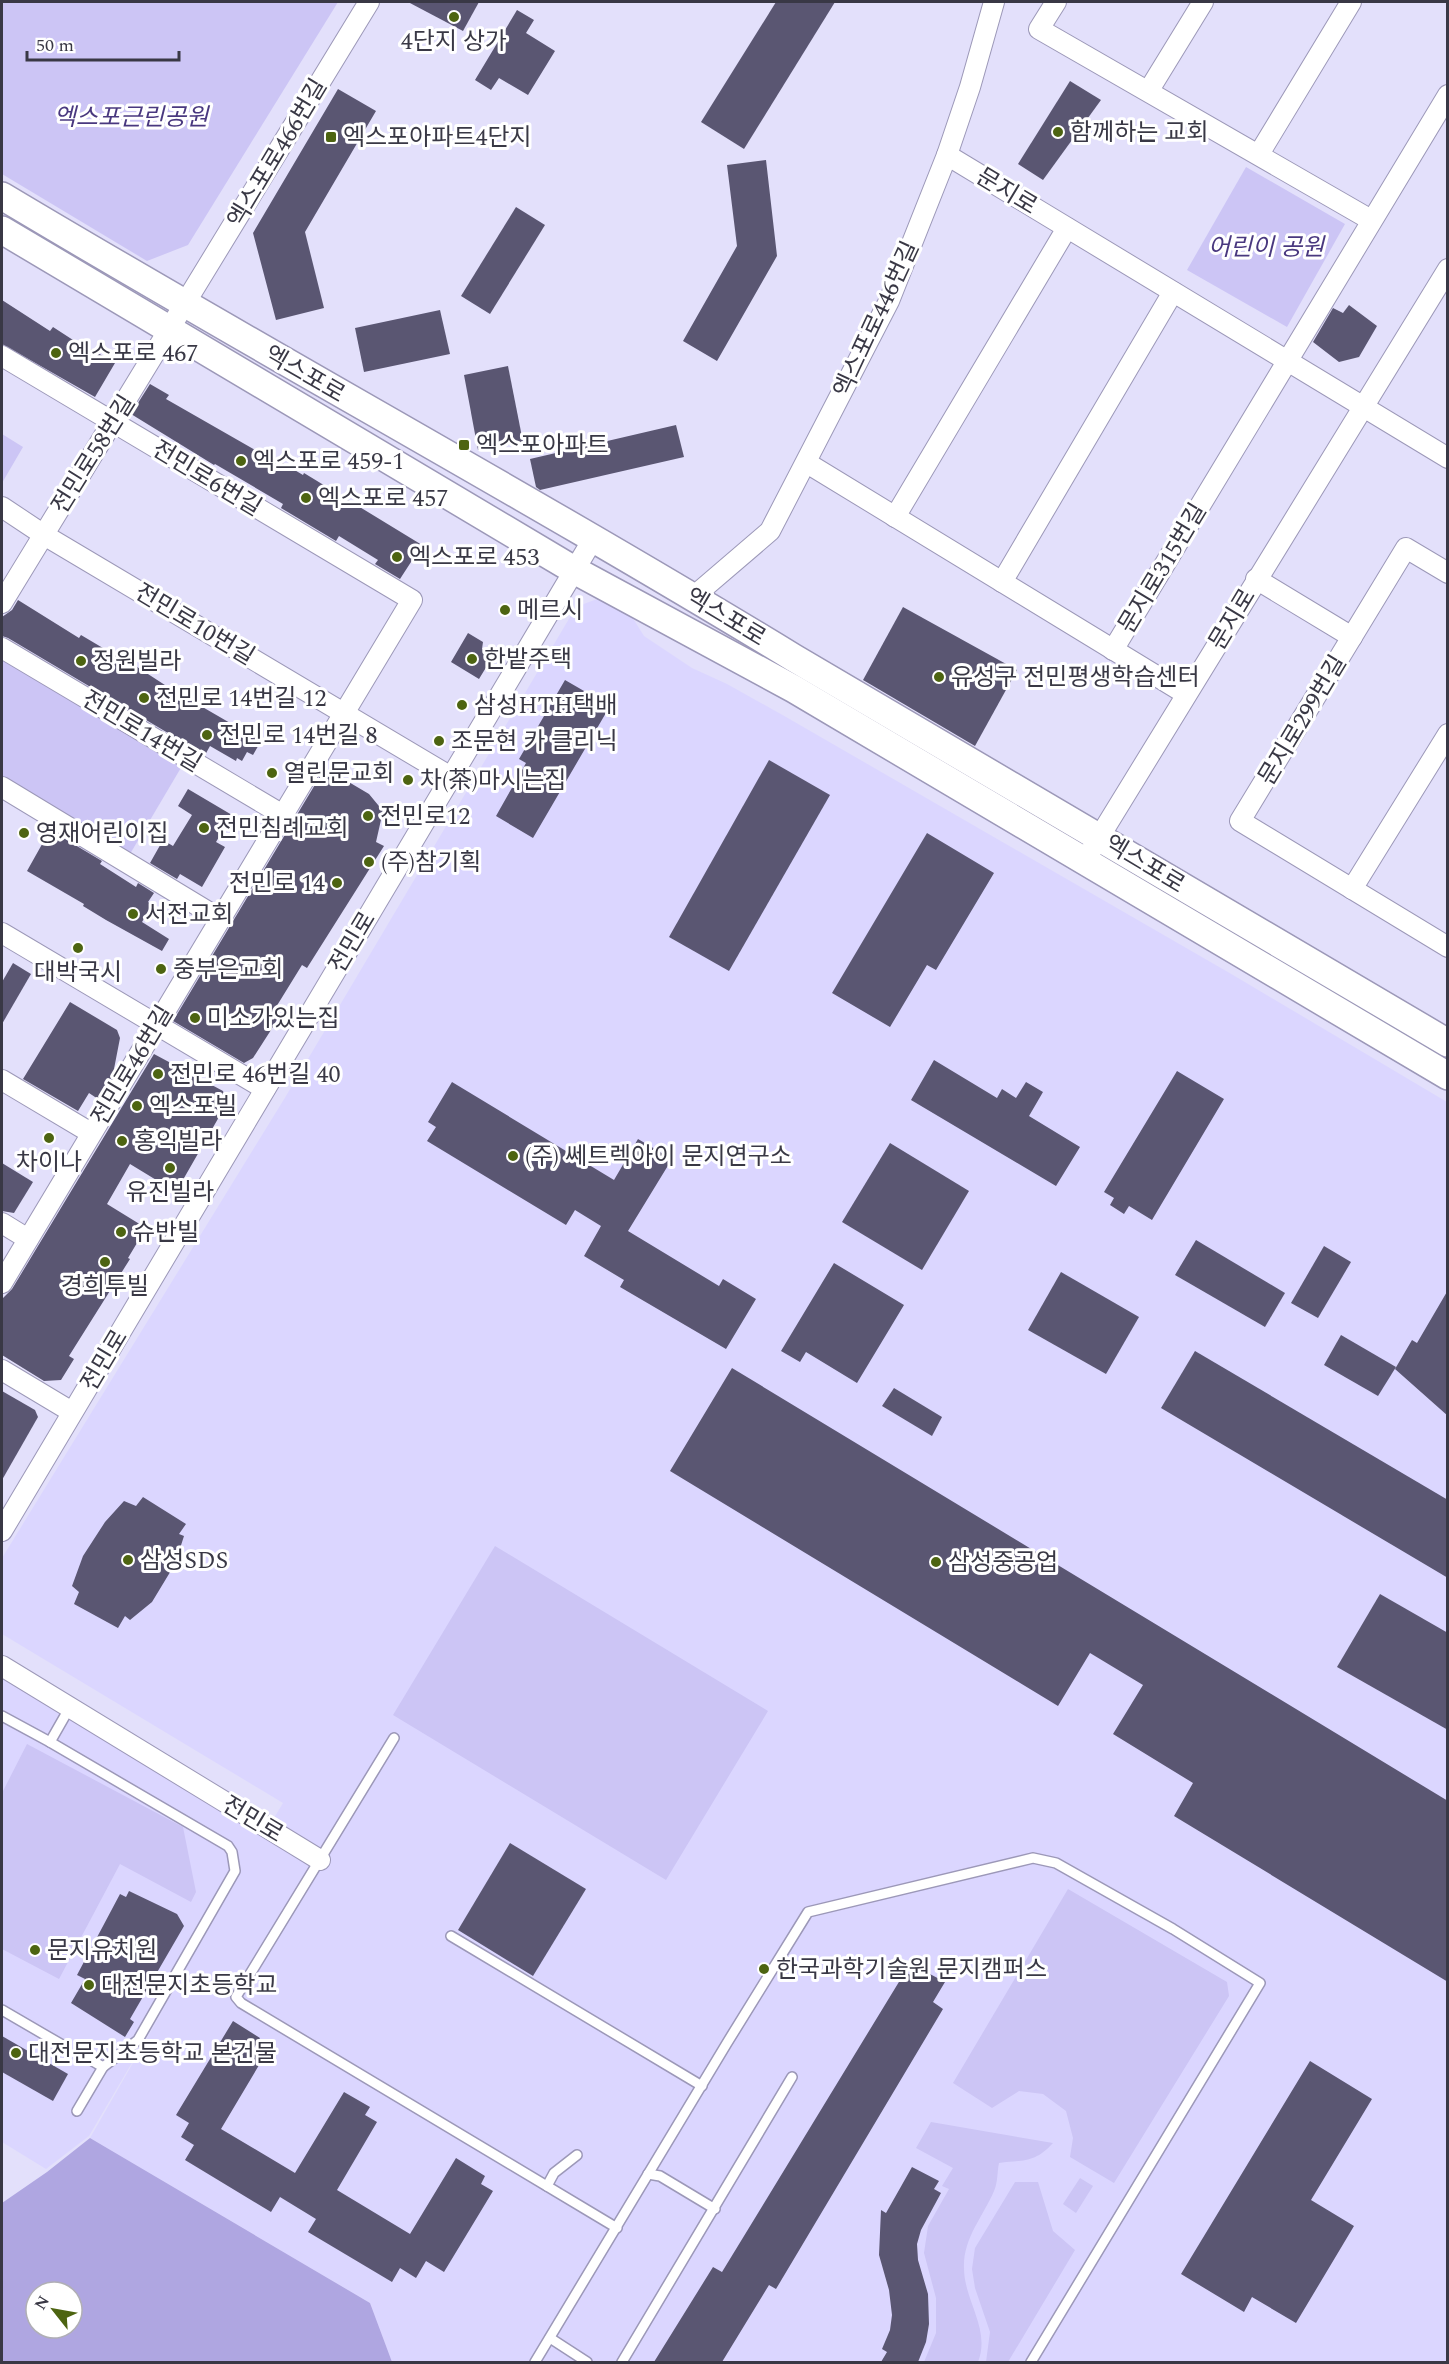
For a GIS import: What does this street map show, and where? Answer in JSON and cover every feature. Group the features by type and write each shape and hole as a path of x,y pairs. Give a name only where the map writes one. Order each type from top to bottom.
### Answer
{"main road":[{"name":"엑스포로","path":"2,196 185,305 693,597 1448,1043"},
{"name":"엑스포로","path":"2,230 574,570 794,689 1448,1076"}],"street":[{"name":"엑스포로466번길","path":"185,305 369,2"},
{"name":"엑스포로446번길","path":"693,597 770,531 889,301 947,155 970,87 994,2"},
{"path":"1056,2 1040,29 1371,220"},
{"path":"1149,90 1203,2"},
{"path":"1259,154 1351,2"},
{"name":"문지로315번길","path":"807,463 1113,650 1448,94"},
{"name":"문지로","path":"947,155 1448,458"},
{"path":"895,517 1067,228"},
{"name":"문지로","path":"1084,862 1448,269"},
{"path":"1002,582 1173,292"},
{"name":"전민로58번길","path":"2,603 185,305"},
{"name":"전민로6번길","path":"2,356 412,600"},
{"name":"전민로10번길","path":"2,507 44,535 451,777"},
{"name":"전민로","path":"2,1531 593,539"},
{"name":"문지로299번길","path":"1448,573 1406,548 1240,821 1448,947"},
{"path":"1257,579 1352,638"},
{"name":"전민로46번길","path":"2,1283 412,600"},
{"name":"전민로14번길","path":"2,648 283,815"},
{"path":"1113,650 1186,694"},
{"path":"1352,889 1448,734"},
{"path":"2,787 220,919"},
{"path":"2,933 265,1089"},
{"path":"2,1080 91,1133"},
{"path":"2,1223 28,1239"},
{"path":"2,1370 72,1412"},
{"name":"전민로","path":"2,1666 320,1860"}],"lane":[{"path":"51,1742 70,1707"},
{"path":"2,1716 51,1742 228,1846 235,1861 235,1871 138,2040 102,2067 77,2111"},
{"path":"394,1738 237,1997 241,2004 492,2151 617,2228"},
{"path":"535,2362 808,1912 1033,1858 1056,1863 1173,1929 1260,1983 1031,2362"},
{"path":"451,1936 702,2086"},
{"path":"2,2010 64,2046"},
{"path":"86,2057 102,2067"},
{"path":"622,2362 792,2077"},
{"path":"547,2186 554,2173 577,2155"},
{"path":"648,2174 660,2176 715,2209"},
{"path":"550,2338 587,2362"}],"shaded area":[{"path":"597,599 629,612 644,636 692,668 727,684 786,717 1233,975 1447,1102 1447,2362 392,2362 370,2303 90,2138 170,1998 89,2136 46,2169 2,2142 2,1677 265,1833 283,1803 2,1634 2,1558 286,1096 576,607"},
{"path":"90,2138 370,2303 392,2362 2,2362 2,2203 47,2172"}],"green space":[{"name":"엑스포근린공원","path":"2,2 338,2 188,245 147,261 2,174"},
{"name":"어린이 공원","path":"1246,167 1345,224 1287,327 1187,270"},
{"path":"2,434 23,447 2,483"},
{"path":"2,660 182,766 130,854 2,779"},
{"path":"495,1546 768,1711 666,1880 393,1715"},
{"path":"27,1744 183,1827 196,1892 191,1902 120,1864 59,1979 2,1949 2,1793"},
{"path":"1068,1889 1227,1982 1229,1996 1114,2183 1070,2157 1073,2138 1066,2111 1043,2094 1019,2091 992,2108 953,2083"},
{"path":"931,2122 1053,2143 1034,2157 1022,2161 999,2163 994,2191 970,2237 964,2268 965,2280 981,2338 978,2362 924,2362 936,2333 936,2298 924,2253 928,2226 949,2189 942,2186 953,2168 916,2148"},
{"path":"1080,2178 1093,2186 1076,2213 1063,2204"},
{"path":"1015,2182 1038,2182 1053,2231 1075,2250 1008,2362 986,2362 990,2332 975,2288 972,2269 975,2248"}],"building":[{"name":"4단지 상가","path":"408,2 479,2 463,31"},
{"path":"776,2 835,2 744,149 701,122"},
{"path":"517,10 534,20 526,33 555,51 528,95 499,78 491,90 475,80"},
{"name":"함께하는 교회","path":"1070,81 1101,100 1043,180 1018,164"},
{"path":"338,89 376,111 305,232 324,308 276,320 253,233"},
{"path":"766,160 777,256 717,361 683,341 737,246 727,165"},
{"path":"516,207 545,225 490,314 461,296"},
{"path":"2,300 50,331 53,327 90,351 91,349 115,363 95,397 2,344"},
{"path":"1349,305 1377,326 1359,357 1339,362 1313,342 1333,308 1343,313"},
{"path":"440,310 450,354 364,372 355,328"},
{"path":"508,366 523,442 478,450 464,375"},
{"path":"150,384 169,395 166,399 269,458 271,456 303,475 304,473 422,545 400,579 375,564 378,560 339,536 336,541 281,508 283,504 131,414"},
{"path":"676,425 684,457 540,490 536,487 530,459"},
{"path":"18,600 79,638 81,635 113,654 114,652 168,687 261,741 253,755 247,752 242,761 237,758 236,761 210,746 205,755 2,636 2,617 12,610"},
{"name":"유성구 전민평생학습센터","path":"903,607 1017,670 975,746 863,680"},
{"name":"한밭주택","path":"468,633 483,642 482,649 493,656 479,679 451,662"},
{"path":"565,680 610,706 533,838 496,816 526,763 519,759"},
{"path":"769,760 830,795 729,971 669,937"},
{"path":"325,768 369,794 383,811 376,842 384,846 307,968 302,965 273,1012 279,1016 253,1058 244,1063 173,1021"},
{"name":"전민침례교회","path":"188,789 232,815 216,842 225,847 202,887 180,874 177,879 150,863 163,840 173,846 192,815 178,806"},
{"path":"50,830 102,861 100,864 136,887 138,883 154,893 148,902 152,905 142,922 169,939 162,951 106,920 83,906 84,904 27,871"},
{"path":"927,833 994,873 936,970 927,965 890,1027 832,993"},
{"path":"13,963 31,974 2,1024 2,982"},
{"path":"70,1002 117,1030 120,1038 114,1069 118,1067 98,1099 89,1093 78,1111 23,1079"},
{"path":"154,1054 223,1091 227,1103 176,1192 130,1164 107,1204 146,1228 128,1258 130,1259 69,1356 74,1359 61,1380 44,1381 2,1355 2,1299 12,1289"},
{"path":"934,1060 997,1098 1002,1089 1016,1098 1026,1082 1043,1092 1029,1116 1080,1147 1056,1186 911,1100"},
{"path":"1177,1071 1224,1099 1152,1220 1129,1206 1124,1214 1110,1205 1114,1198 1104,1192"},
{"path":"452,1082 614,1180 638,1139 672,1159 628,1231 719,1286 723,1279 756,1299 726,1349 620,1287 624,1280 584,1256 601,1226 575,1210 566,1225 427,1141 436,1127 428,1122"},
{"path":"890,1143 969,1191 922,1270 842,1222"},
{"path":"2,1163 33,1182 14,1213 2,1211"},
{"path":"1196,1240 1285,1293 1265,1327 1175,1275"},
{"path":"1324,1246 1351,1262 1318,1318 1291,1303"},
{"path":"834,1263 904,1305 857,1383 806,1352 800,1362 781,1351"},
{"path":"1061,1272 1139,1317 1106,1374 1028,1330"},
{"path":"1448,1290 1448,1416 1395,1369 1412,1340 1417,1343"},
{"path":"1341,1335 1396,1367 1378,1396 1324,1365"},
{"path":"1195,1351 1448,1500 1448,1578 1161,1408"},
{"name":"삼성중공업","path":"732,1368 1448,1801 1448,1982 1174,1816 1193,1783 1113,1734 1143,1685 1090,1653 1058,1706 670,1471"},
{"path":"894,1388 942,1417 932,1436 882,1406"},
{"path":"2,1391 35,1410 38,1417 2,1480"},
{"name":"삼성SDS","path":"143,1497 186,1524 179,1534 184,1536 175,1564 152,1602 130,1620 125,1616 118,1628 74,1604 79,1592 72,1586 83,1556 105,1522 124,1501 136,1506"},
{"path":"1380,1594 1448,1633 1448,1730 1337,1667"},
{"path":"510,1843 586,1889 533,1976 458,1930"},
{"path":"129,1891 177,1914 184,1926 130,2019 134,2022 125,2037 71,2003 85,1979 77,1975 120,1894 126,1897"},
{"path":"905,1972 922,1981 928,1973 945,1982 933,2002 943,2009 776,2289 769,2285 722,2362 654,2362 713,2267 722,2272"},
{"path":"233,2021 260,2038 254,2048 265,2055 221,2129 295,2173 344,2092 370,2107 365,2115 377,2122 337,2190 410,2234 456,2158 485,2176 481,2184 493,2191 444,2272 426,2261 416,2278 400,2268 392,2282 308,2232 316,2219 280,2197 271,2212 185,2160 194,2145 181,2137 189,2123 176,2115"},
{"name":"대전문지초등학교 본건물","path":"2,2036 68,2074 53,2101 2,2072"},
{"path":"1310,2061 1372,2099 1311,2200 1354,2226 1296,2323 1252,2297 1244,2312 1181,2274"},
{"path":"912,2167 939,2181 934,2189 941,2193 921,2230 917,2244 918,2260 928,2294 929,2324 926,2342 918,2362 881,2362 887,2352 882,2349 890,2330 892,2315 889,2290 879,2255 881,2210 886,2213"}],"place":[{"name":"4단지 상가","path":"454,17"},
{"name":"함께하는 교회","path":"1058,132"},
{"name":"엑스포아파트4단지","path":"331,137"},
{"name":"엑스포로 467","path":"56,353"},
{"name":"엑스포아파트","path":"464,445"},
{"name":"엑스포로 459-1","path":"241,461"},
{"name":"엑스포로 457","path":"306,498"},
{"name":"엑스포로 453","path":"397,557"},
{"name":"메르시","path":"505,610"},
{"name":"한밭주택","path":"472,659"},
{"name":"정원빌라","path":"81,661"},
{"name":"유성구 전민평생학습센터","path":"939,677"},
{"name":"전민로 14번길 12","path":"144,698"},
{"name":"삼성HTH택배","path":"462,705"},
{"name":"전민로 14번길 8","path":"207,735"},
{"name":"조문현 카 클리닉","path":"439,741"},
{"name":"열린문교회","path":"272,773"},
{"name":"차(茶)마시는집","path":"408,780"},
{"name":"전민로12","path":"368,816"},
{"name":"전민침례교회","path":"204,828"},
{"name":"영재어린이집","path":"24,833"},
{"name":"(주)참기획","path":"369,862"},
{"name":"전민로 14","path":"337,883"},
{"name":"서전교회","path":"133,914"},
{"name":"대박국시","path":"78,948"},
{"name":"중부은교회","path":"161,969"},
{"name":"미소가있는집","path":"195,1018"},
{"name":"전민로 46번길 40","path":"158,1074"},
{"name":"엑스포빌","path":"137,1106"},
{"name":"차이나","path":"49,1138"},
{"name":"홍익빌라","path":"122,1141"},
{"name":"(주) 쎄트렉아이 문지연구소","path":"513,1156"},
{"name":"유진빌라","path":"170,1168"},
{"name":"슈반빌","path":"121,1232"},
{"name":"경희투빌","path":"105,1262"},
{"name":"삼성SDS","path":"128,1560"},
{"name":"삼성중공업","path":"936,1562"},
{"name":"문지유치원","path":"35,1950"},
{"name":"한국과학기술원 문지캠퍼스","path":"764,1969"},
{"name":"대전문지초등학교","path":"89,1985"},
{"name":"대전문지초등학교 본건물","path":"16,2053"}]}
